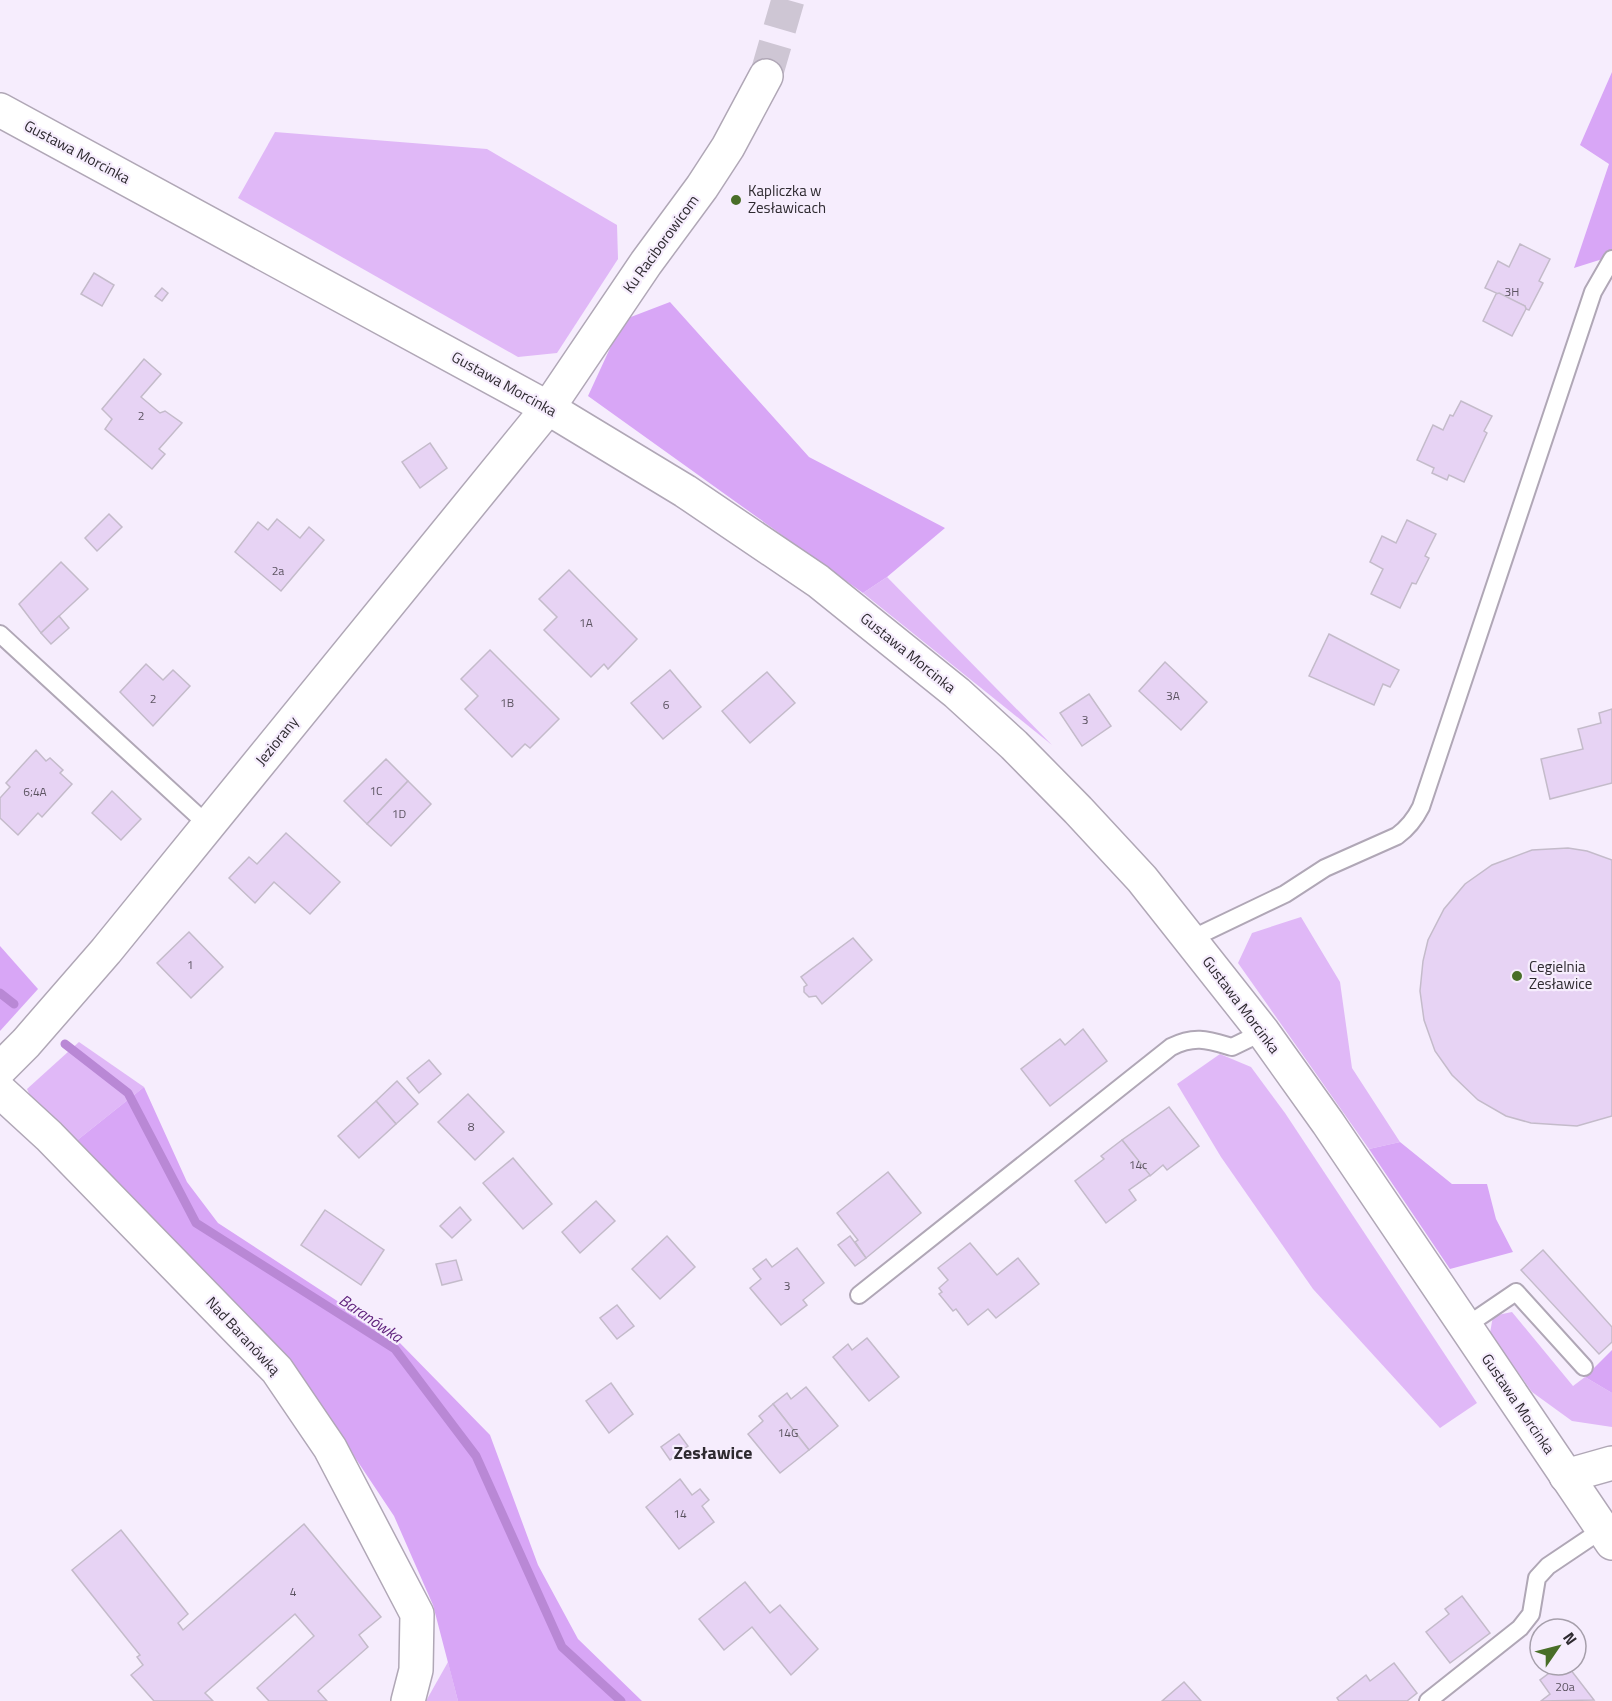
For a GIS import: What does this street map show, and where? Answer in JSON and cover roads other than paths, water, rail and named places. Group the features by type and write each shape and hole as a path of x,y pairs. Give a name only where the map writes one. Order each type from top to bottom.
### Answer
{"street":[{"name":"Ku Raciborowicom","path":"548,408 622,298 702,187 728,147 766,76"},
{"name":"Gustawa Morcinka","path":"0,110 548,408 685,491 818,580 965,700 1062,794 1142,879 1263,1032 1328,1123 1608,1536"},
{"name":"Jeziorany","path":"0,1069 26,1043 99,959 548,408"},
{"name":"Nad Baranówką","path":"0,1091 49,1136 278,1370 330,1448 417,1614 416,1670 408,1701"},
{"path":"1566,1476 1612,1463"}],"lane":[{"path":"1191,939 1285,894 1325,868 1389,840 1407,829 1415,818 1421,807 1593,292 1612,259"},
{"path":"0,634 209,826"},
{"path":"859,1295 1171,1047 1185,1040 1203,1039 1232,1047 1263,1032"},
{"path":"1466,1326 1516,1292 1584,1367"},
{"name":"Gustawa Morcinka","path":"1428,1701 1520,1628 1531,1614 1538,1578 1548,1566 1608,1536"}],"waterway":[{"name":"Baranówka","path":"0,993 14,1004"},
{"name":"Baranówka","path":"65,1044 128,1093 196,1223 395,1349 476,1456 562,1647 621,1701"}],"tunnel":[{"path":"766,76 788,0"}],"place":[{"name":"Kapliczka w Zesławicach","path":"736,200"},
{"name":"Cegielnia Zesławice","path":"1517,976"}],"district":[{"name":"Zesławice","path":"713,1453"}]}
